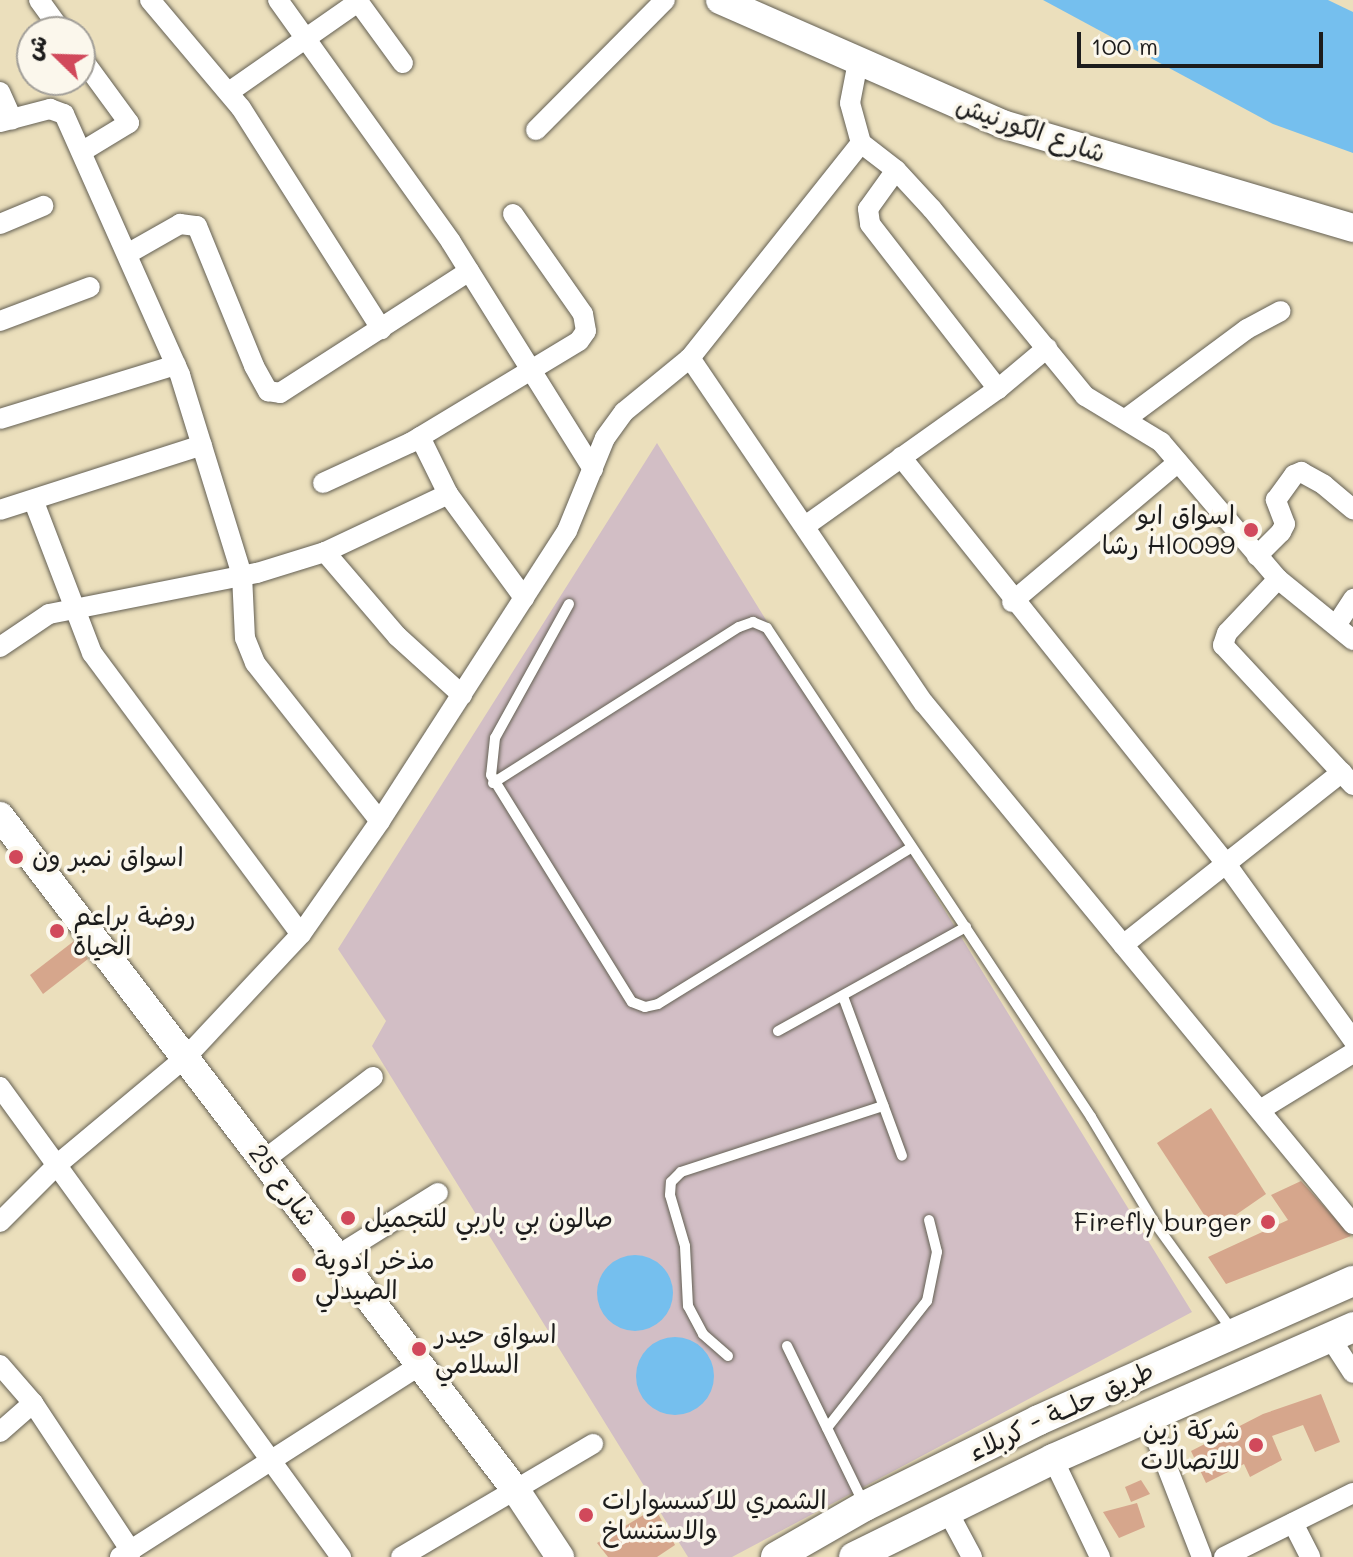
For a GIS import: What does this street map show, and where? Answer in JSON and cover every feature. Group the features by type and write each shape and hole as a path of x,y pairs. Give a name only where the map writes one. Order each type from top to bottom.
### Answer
{"main road":[{"name":"طريق حلــة - كربلاء","path":"776,1557 865,1506 1039,1420 1353,1281"},
{"name":"طريق حلــة - كربلاء","path":"854,1557 1054,1459 1341,1331"},
{"path":"1106,1388 1103,1414 1135,1424"},
{"path":"1039,1420 1057,1434 1054,1459"}],"street":[{"path":"150,0 229,92 381,329"},
{"path":"278,0 309,38 469,271 593,469"},
{"path":"536,130 665,0"},
{"name":"شارع الكورنيش","path":"720,0 1002,124 1353,228"},
{"path":"229,92 358,1 403,63"},
{"path":"858,62 850,103 861,143 896,170 1085,396 1127,418 1178,462 1278,579 1353,640"},
{"path":"83,151 129,123 96,78"},
{"path":"0,92 6,120 58,110 83,151 176,365 242,575 245,638 255,663 380,821"},
{"path":"0,1222 58,1164 186,1057 301,934 380,821 567,531 593,469 624,412 690,358 861,143"},
{"path":"896,170 868,209 870,224 998,389"},
{"path":"0,224 43,206"},
{"path":"323,483 366,467 579,341 586,331 583,314 513,214"},
{"path":"129,253 180,224 197,226 268,391 280,393 469,271"},
{"path":"0,321 90,287"},
{"path":"1127,418 1236,337 1281,311"},
{"path":"805,526 998,389 1047,348"},
{"path":"690,358 924,703 1353,1224"},
{"path":"1,415 176,365"},
{"path":"420,437 448,494 524,598"},
{"path":"0,510 34,502 202,445"},
{"path":"901,457 1012,602 1224,861 1353,1040"},
{"path":"1012,602 1178,462"},
{"path":"1257,556 1285,524 1276,500 1294,475 1301,472 1324,485 1353,509"},
{"path":"0,647 49,614 242,575 325,552 448,494"},
{"path":"34,502 71,609 92,653 301,934"},
{"path":"325,552 397,636 462,695"},
{"path":"1123,945 1224,861 1347,779 1223,645 1227,633 1278,579"},
{"path":"1337,624 1353,599"},
{"name":"شارع 25","path":"5,833 186,1057 517,1492 560,1557"},
{"path":"1260,1110 1353,1053"},
{"path":"264,1160 373,1077"},
{"path":"0,1087 269,1463 341,1557"},
{"path":"337,1256 438,1193"},
{"path":"1341,1331 1353,1373"},
{"path":"0,1365 33,1403 126,1554 419,1366"},
{"path":"0,1432 33,1403"},
{"path":"1135,1424 1202,1557"},
{"path":"401,1557 517,1492 593,1444"},
{"path":"1054,1459 1100,1557"},
{"path":"1224,1557 1353,1493"},
{"path":"948,1512 972,1557"},
{"path":"1293,1523 1310,1557"}],"lane":[{"path":"569,604 495,738 489,763 493,783 628,996 645,1007 658,1004 911,848"},
{"path":"493,783 753,622 771,634 966,927 1154,1222 1233,1332"},
{"path":"778,1031 844,999 966,927"},
{"path":"844,999 902,1156"},
{"path":"728,1356 703,1334 688,1306 685,1246 670,1195 671,1182 681,1172 883,1106"},
{"path":"827,1428 927,1301 937,1252 929,1220"},
{"path":"787,1346 865,1506"}],"shaded area":[{"path":"657,443 1192,1312 732,1557 688,1557 372,1046 386,1021 338,949"}],"water":[{"path":"1043,0 1328,0 1353,12 1353,153 1273,124"},
{"path":"643,1255 656,1261 667,1272 673,1293 671,1308 656,1325 643,1331 627,1331 614,1325 599,1308 597,1285 603,1272 620,1257"},
{"path":"675,1337 690,1340 703,1348 711,1361 714,1376 711,1391 703,1404 690,1412 675,1415 660,1412 647,1404 639,1391 636,1376 639,1361 647,1348 660,1340"}],"building":[{"path":"74,941 88,959 43,994 30,975"},
{"path":"1211,1108 1266,1194 1214,1230 1157,1143"},
{"path":"1301,1181 1351,1236 1226,1284 1208,1257 1288,1220 1271,1195"},
{"path":"1321,1394 1340,1442 1315,1452 1303,1425 1272,1436 1282,1460 1250,1477 1244,1464 1206,1483 1191,1451 1263,1414"},
{"path":"1141,1480 1150,1494 1131,1502 1125,1487"},
{"path":"1137,1503 1145,1527 1119,1538 1103,1512"},
{"path":"655,1508 675,1545 657,1557 608,1557 597,1543"}],"place":[{"name":"اسواق ابو رشا Hl0099","path":"1251,530"},
{"name":"اسواق نمبر ون","path":"16,857"},
{"name":"روضة براعم الحياة","path":"57,931"},
{"name":"صالون بي باربي للتجميل","path":"348,1218"},
{"name":"Firefly burger","path":"1268,1222"},
{"name":"مذخر ادوية الصيدلي","path":"299,1275"},
{"name":"اسواق حيدر السلامي","path":"419,1349"},
{"name":"شركة زين للاتصالات","path":"1256,1445"},
{"name":"الشمري للاكسسوارات والاستنساخ","path":"586,1515"}]}
